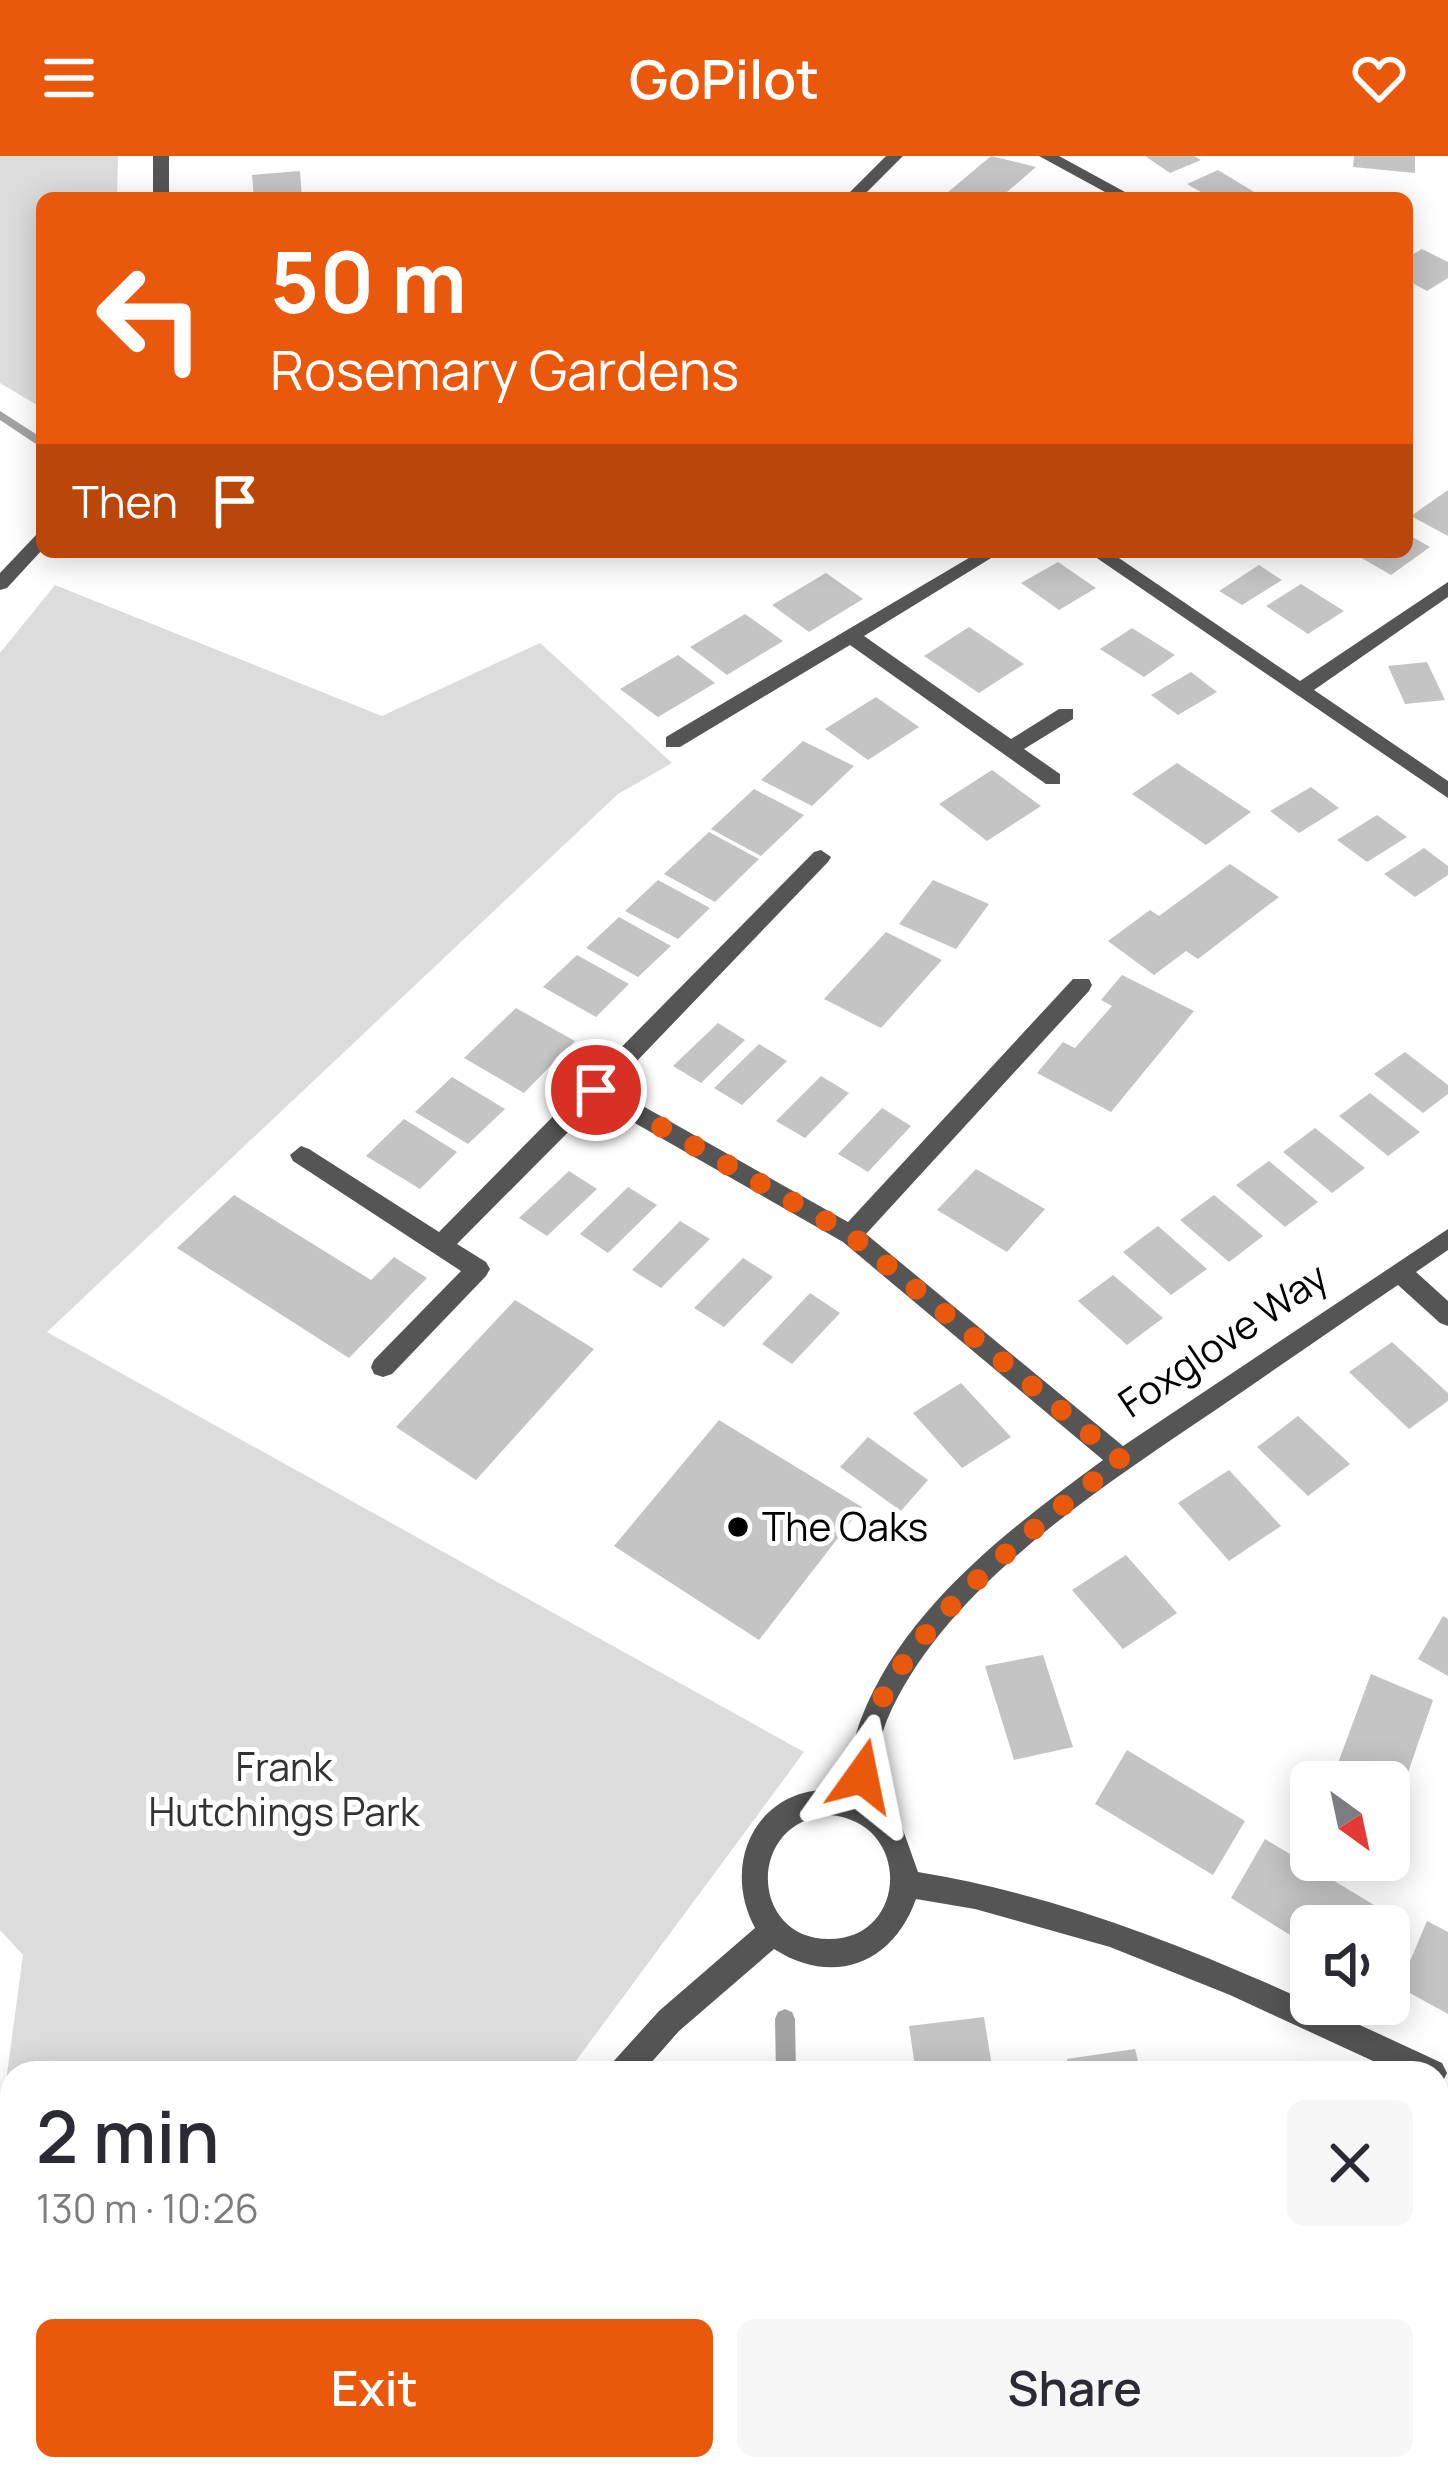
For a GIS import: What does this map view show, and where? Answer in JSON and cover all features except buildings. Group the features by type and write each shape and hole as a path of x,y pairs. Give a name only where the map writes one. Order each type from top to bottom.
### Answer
{"street":[{"path":"161,156 161,192"},
{"path":"858,192 895,156"},
{"path":"1047,156 1116,192"},
{"path":"0,584 36,545"},
{"path":"673,742 982,558"},
{"path":"1106,558 1448,791"},
{"path":"1301,690 1448,588"},
{"path":"852,638 1053,779"},
{"path":"1010,748 1066,713"},
{"path":"441,1245 821,857"},
{"path":"851,1235 1081,985"},
{"path":"596,1090 851,1235 1121,1460"},
{"path":"301,1155 478,1268 382,1367"},
{"name":"Foxglove Way","path":"855,1808 876,1712 918,1646 1042,1521 1121,1460 1448,1238"},
{"path":"1399,1271 1448,1316"},
{"path":"830,1802 855,1808 878,1821 904,1860 901,1908 870,1943 847,1951 799,1946 774,1930 761,1914 753,1892 758,1844 772,1826 806,1806 830,1802"},
{"path":"906,1884 981,1893 1095,1927 1211,1972 1406,2061"},
{"path":"633,2061 669,2021 774,1930"}],"green space":[{"path":"0,156 118,156 117,192 36,192 36,404 0,383"},
{"name":"Frank Hutchings Park","path":"55,585 382,716 540,643 672,763 618,794 47,1332 804,1752 576,2061 9,2061 23,1955 0,1930 0,653"}],"waterway":[{"path":"0,415 36,440"},
{"path":"785,2019 786,2061"}],"place":[{"name":"The Oaks","path":"738,1527"}],"route":[{"path":"596,1090 851,1235 1121,1460 1042,1521 968,1590 918,1646 876,1712 862,1776"}]}
